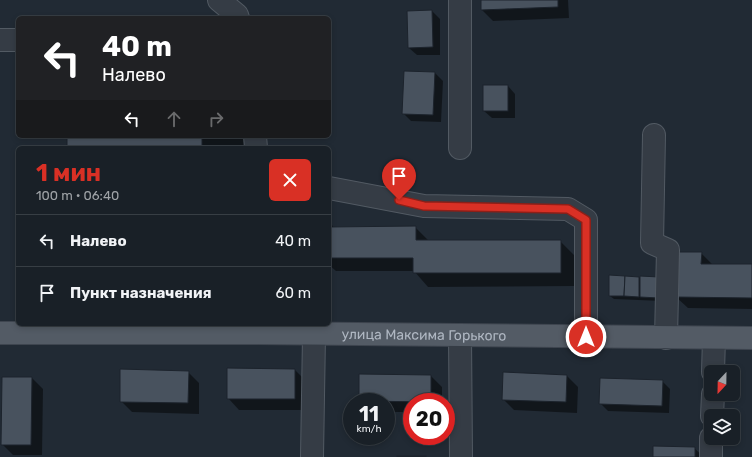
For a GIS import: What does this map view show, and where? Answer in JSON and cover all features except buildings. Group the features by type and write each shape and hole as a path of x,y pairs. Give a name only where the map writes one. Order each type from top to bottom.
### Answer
{"main road":[{"name":"улица Максима Горького","path":"0,334 257,329 314,335 752,338"}],"street":[{"path":"219,0 236,16"},
{"path":"460,0 460,148"},
{"path":"0,40 16,40"},
{"path":"654,135 652,244 668,250 666,338"},
{"path":"331,188 424,206 568,209 586,220 586,337"},
{"path":"312,457 314,335"},
{"path":"460,336 461,457"},
{"path":"713,365 714,338"},
{"path":"711,445 711,457"}],"route":[{"path":"399,200 424,206 568,209 586,220 586,337"}]}
